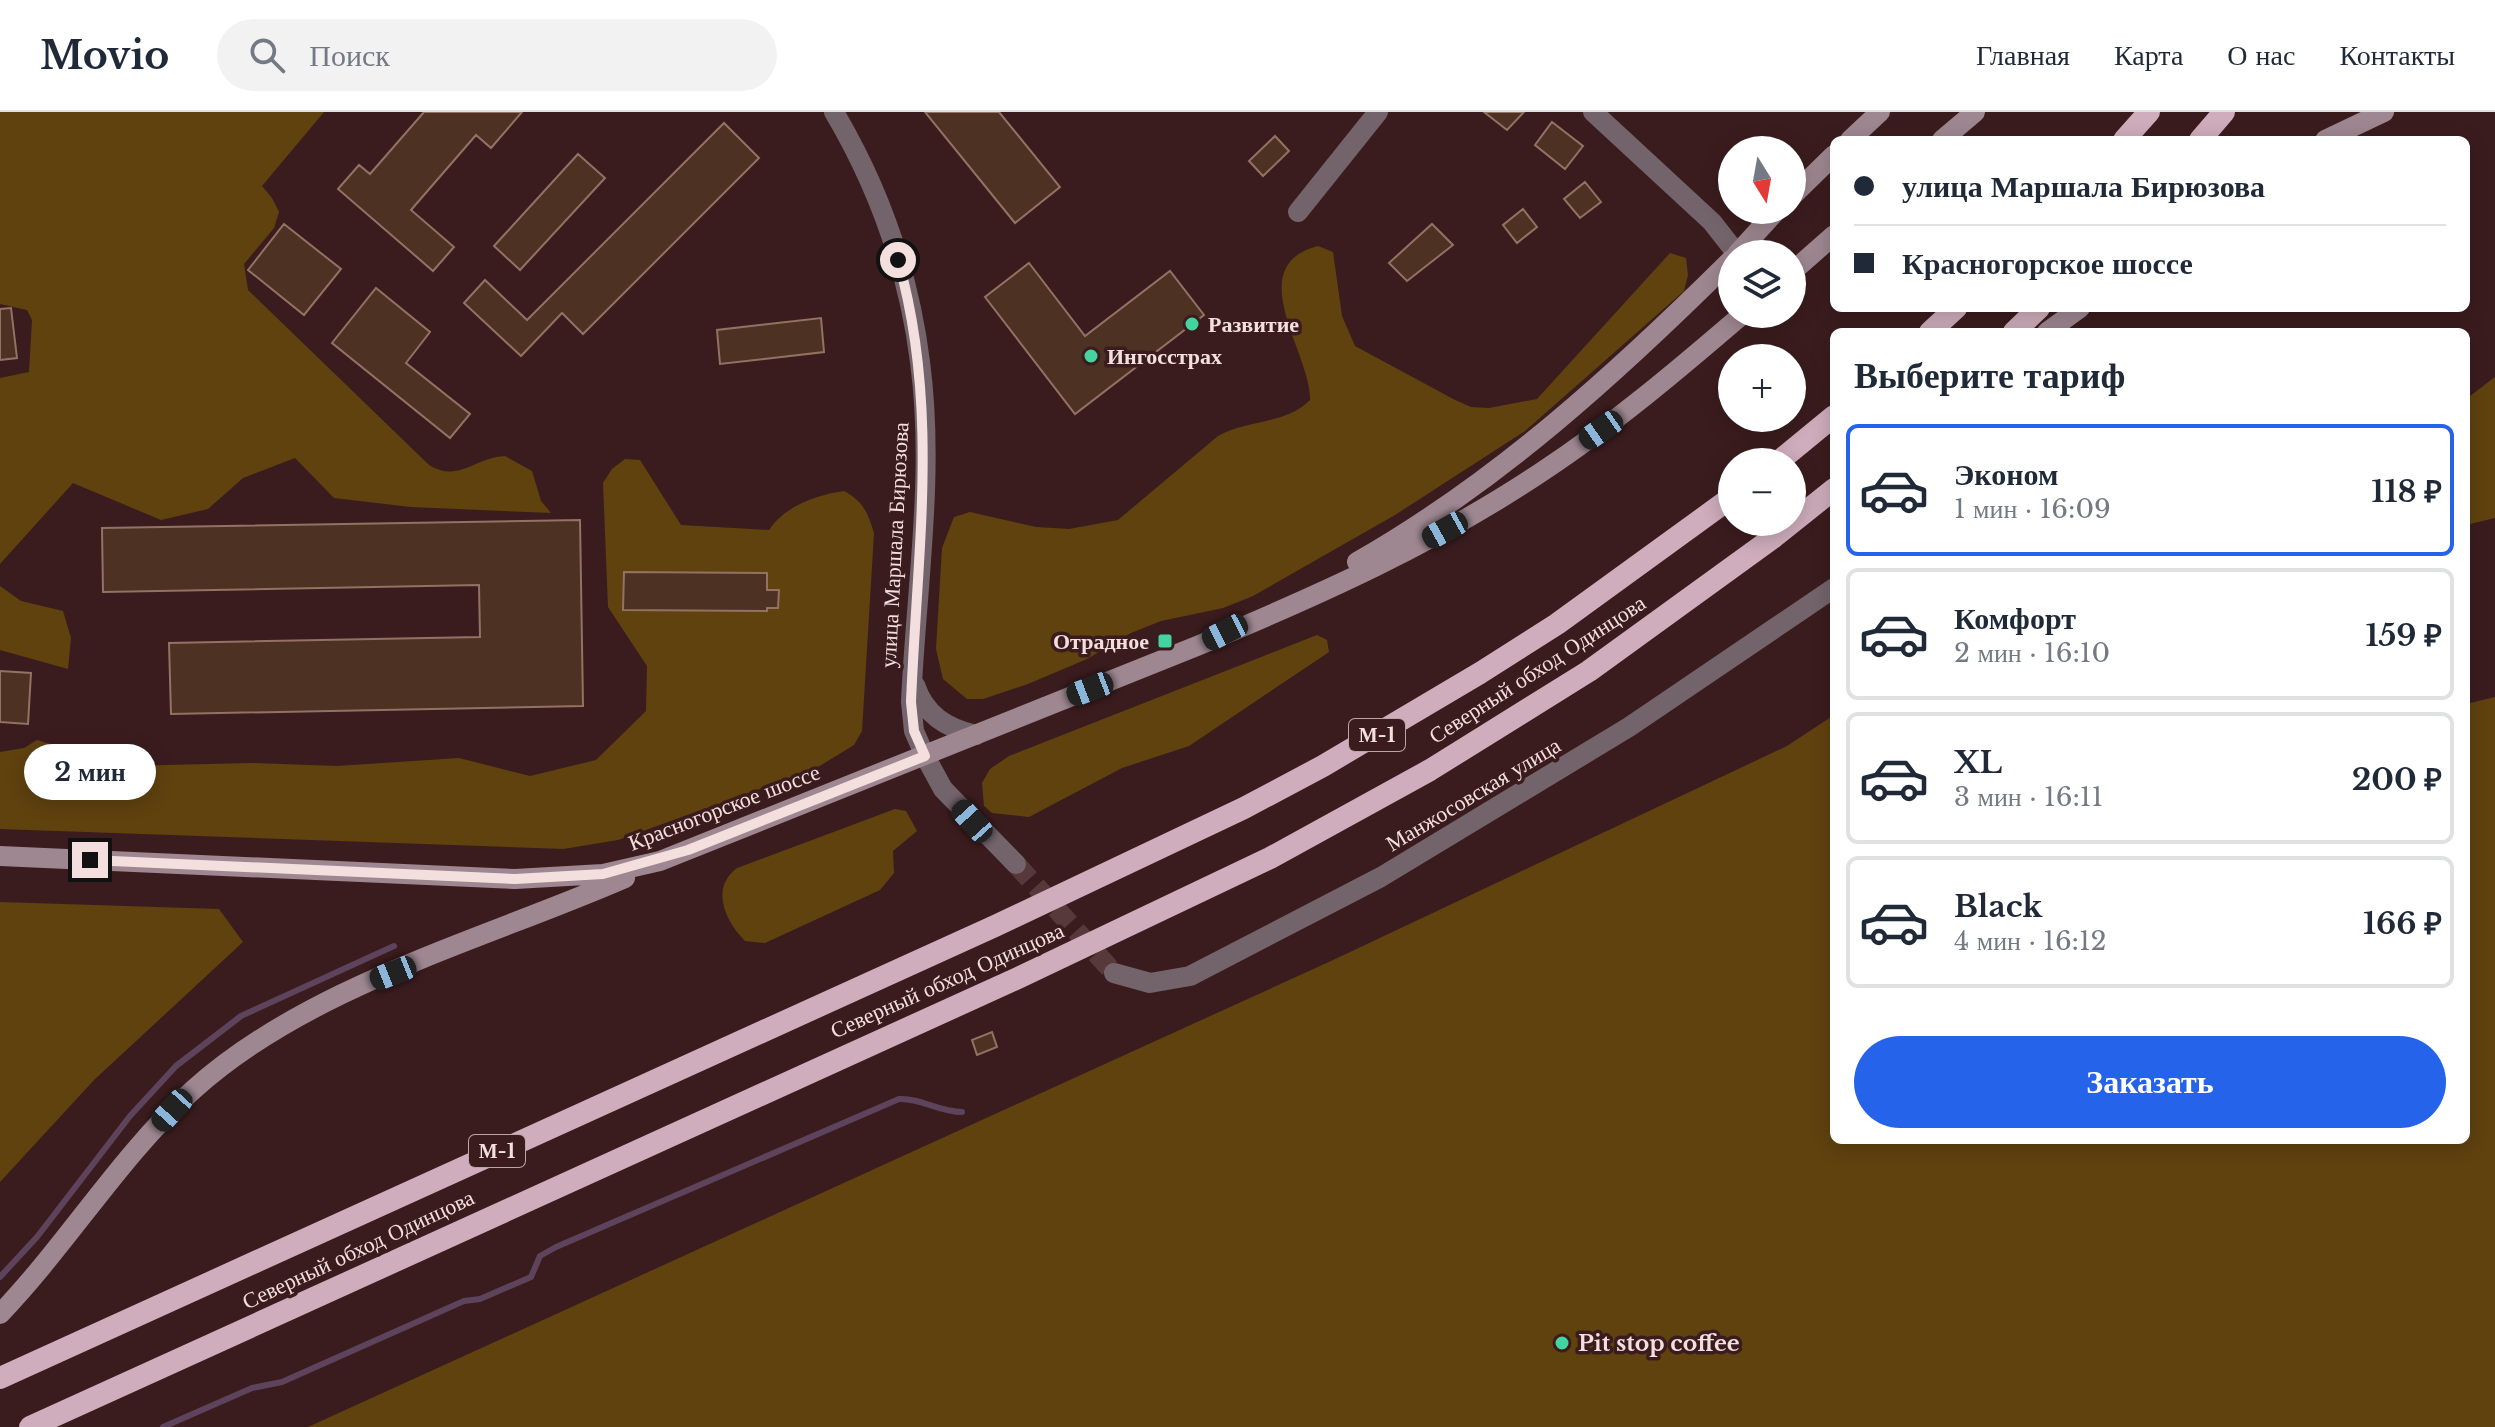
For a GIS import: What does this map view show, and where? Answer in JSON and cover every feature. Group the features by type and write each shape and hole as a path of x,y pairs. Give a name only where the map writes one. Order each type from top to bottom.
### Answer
{"highway":[{"path":"2128,136 2149,112"},
{"path":"2203,136 2224,112"},
{"path":"1934,328 1952,312"},
{"path":"2018,328 2035,312"},
{"path":"1795,448 1830,419"},
{"name":"Северный обход Одинцова","path":"30,1427 1018,978 1270,858 1430,770 1576,679 1774,537 1830,492"},
{"name":"Северный обход Одинцова","path":"0,1378 995,926 1244,808 1323,766 1480,673 1557,624 1718,507"}],"main road":[{"path":"1854,136 1880,112"},
{"path":"1947,136 1975,112"},
{"path":"2333,136 2383,112"},
{"path":"1806,182 1830,159"},
{"path":"1750,240 1764,224"},
{"path":"1806,260 1830,239"},
{"path":"1197,646 1359,560 1473,489 1612,375 1718,273"},
{"path":"2052,328 2074,312"},
{"path":"1197,646 1365,571 1484,508 1601,430 1726,328"},
{"name":"Красногорское шоссе","path":"0,856 530,879 603,874 688,850 1197,646"},
{"path":"0,1314 172,1110 215,1071 260,1038 345,993 688,850"}],"street":[{"name":"улица Маршала Бирюзова","path":"834,112 859,154 892,237 911,305 920,364 924,488 911,702 914,731 925,756"},
{"path":"1298,212 1378,112"},
{"path":"1593,112 1712,222 1726,240"},
{"name":"Манжосовская улица","path":"1114,973 1150,983 1190,976 1381,877 1629,727 1830,591"},
{"path":"913,664 919,699 928,711 954,730 976,735"},
{"path":"925,756 943,789 1016,864"}],"shaded area":[{"path":"0,112 324,112 262,186 279,212 274,228 244,264 248,290 429,465 440,470 458,471 505,456 532,471 541,501 551,513 411,507 334,498 295,458 243,478 208,509 161,520 73,483 0,564 0,378 29,372 32,320 27,310 0,304"},
{"path":"1318,246 1333,252 1342,316 1355,346 1471,407 1489,408 1537,399 1670,253 1686,258 1688,275 1684,291 1525,431 1395,515 1253,596 1223,608 1161,621 1131,633 1087,659 1028,684 983,699 967,699 943,679 936,649 942,548 954,517 970,512 1036,527 1069,529 1118,520 1218,436 1300,408 1310,400 1308,381 1286,314 1282,292 1284,272 1295,257"},
{"path":"2495,377 2495,518 2470,524 2470,396"},
{"path":"625,459 640,460 681,525 769,530 792,508 823,495 844,491 860,503 874,533 862,731 854,745 813,770 618,840 563,849 0,829 0,752 24,748 37,740 122,766 252,763 337,766 459,758 530,776 596,760 646,711 647,666 608,607 603,483 612,469"},
{"path":"0,586 21,601 63,611 71,638 68,669 0,650"},
{"path":"1317,635 1327,640 1329,652 1189,746 1122,768 1029,817 992,813 984,806 982,783 990,769 1009,756"},
{"path":"2495,697 2495,1427 308,1427 1331,961 1787,746 1830,718 1830,1144 2470,1144 2470,703"},
{"path":"895,809 906,811 917,831 893,851 894,873 880,890 765,943 745,941 738,933 727,914 722,895 729,876 737,868"},
{"path":"0,902 219,909 243,942 94,1080 0,1182"}],"building":[{"path":"424,112 522,112 491,148 476,135 411,210 454,247 433,271 338,189 359,165 370,174"},
{"path":"925,112 999,112 1060,187 1015,223"},
{"path":"1484,112 1524,112 1507,130"},
{"path":"1552,122 1583,146 1565,169 1535,145"},
{"path":"724,123 759,158 583,334 562,313 521,356 464,303 485,280 527,320"},
{"path":"1275,136 1289,151 1263,176 1249,161"},
{"path":"578,154 605,178 520,270 494,246"},
{"path":"1585,182 1601,202 1580,218 1564,199"},
{"path":"1523,209 1537,227 1517,243 1503,225"},
{"path":"284,224 341,269 304,315 248,270"},
{"path":"1432,224 1453,245 1407,281 1389,263"},
{"path":"1029,263 1085,336 1170,271 1204,315 1075,414 985,297"},
{"path":"376,288 430,332 406,363 470,414 450,438 332,343"},
{"path":"11,308 17,358 0,360 0,309"},
{"path":"821,318 824,352 720,364 717,330"},
{"path":"580,520 583,706 171,714 169,643 480,637 479,585 103,592 102,528"},
{"path":"624,572 767,573 767,590 779,590 778,608 767,608 767,611 623,610"},
{"path":"0,671 31,673 28,724 0,722"},
{"path":"992,1032 997,1047 977,1055 972,1040"}],"waterway":[{"path":"0,1277 37,1237 130,1116 176,1066 241,1016 394,946"},
{"path":"163,1427 252,1388 282,1382 464,1301 480,1299 531,1277 540,1256 556,1247 899,1099 962,1112"}],"tunnel":[{"path":"1016,864 1114,973"}],"place":[{"name":"Развитие","path":"1192,324"},
{"name":"Ингосстрах","path":"1091,356"},
{"name":"Отрадное","path":"1165,641"},
{"name":"Pit stop coffee","path":"1562,1343"}],"route":[{"path":"90,860 449,877 573,878 660,861 925,756 914,731 911,702 924,488 924,415 911,305 898,260"}]}
